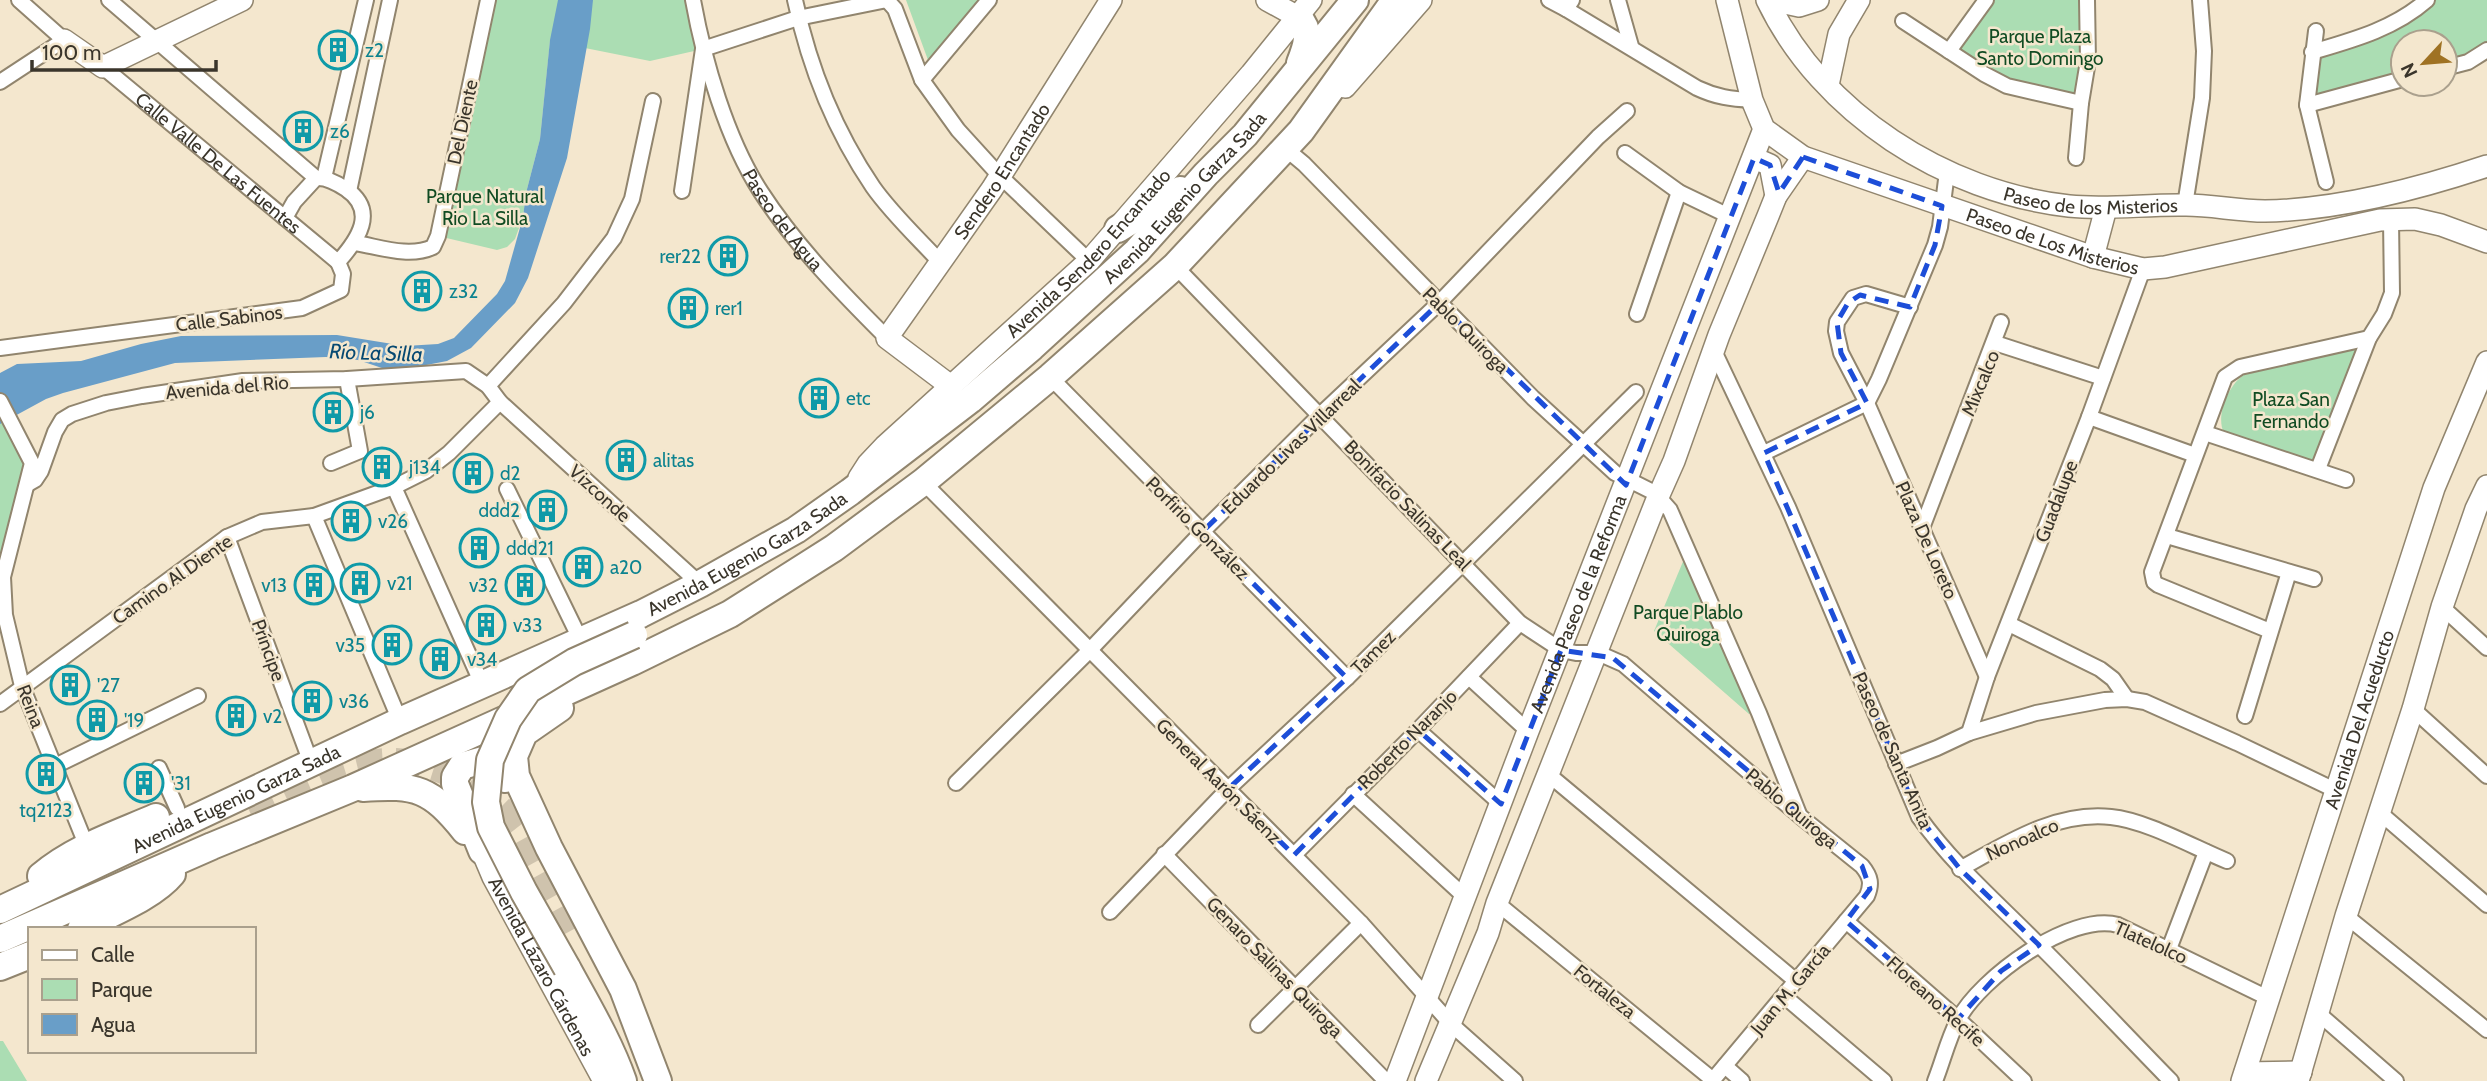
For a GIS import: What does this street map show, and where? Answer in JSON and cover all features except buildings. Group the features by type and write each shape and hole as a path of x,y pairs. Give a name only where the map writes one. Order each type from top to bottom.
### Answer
{"highway":[{"name":"Avenida Eugenio Garza Sada","path":"7,907 400,721 641,614 796,530 970,400 1137,251 1245,135 1355,0"},
{"name":"Avenida Eugenio Garza Sada","path":"0,939 181,859 353,788 632,662 730,614 784,582 923,482 1050,377 1175,266 1294,140 1395,0"},
{"path":"1298,69 1308,37 1305,8"},
{"path":"1118,229 1206,174"},
{"path":"622,1081 604,1038 491,827 486,802 490,760 508,719 528,690 575,662 673,618 747,577 778,553 796,530"},
{"path":"632,662 530,727 517,746 514,756 516,776 549,848 623,989 654,1076"},
{"path":"482,851 455,784 462,766 477,760 493,765 503,775 534,832 549,848"},
{"path":"353,788 397,786 432,796 446,808 482,851"},
{"path":"7,907 61,861 87,847 177,807 196,804 216,808"},
{"path":"7,907 89,883 249,810"},
{"path":"84,927 144,896 166,881 181,859"},
{"path":"573,929 654,1076"},
{"path":"0,967 28,956"}],"street":[{"path":"0,82 64,40 19,0"},
{"path":"109,0 320,178 349,191 360,201 364,218 355,243 338,262"},
{"path":"103,67 242,0"},
{"path":"285,218 298,196 320,178 366,0"},
{"path":"349,191 390,0"},
{"name":"Del Diente","path":"355,243 412,253 433,247 438,236 488,0"},
{"name":"Paseo del Agua","path":"693,0 703,49 738,146 760,190 829,280 887,338 951,387"},
{"path":"794,0 830,110 852,153 875,189 941,263"},
{"path":"682,191 703,49 799,18 887,0 895,9 922,80 958,130 999,175 1089,261"},
{"path":"922,80 989,0"},
{"name":"Sendero Encantado","path":"887,338 941,263 1111,0"},
{"path":"1267,0 1305,8"},
{"name":"Avenida Eugenio Garza Sada","path":"1294,140 1352,80 1420,0"},
{"path":"1549,0 1569,4 1713,96 1752,100"},
{"path":"1618,0 1631,46"},
{"path":"1727,0 1752,100 1764,129"},
{"path":"1769,0 1799,6 1818,0"},
{"name":"Paseo de los Misterios","path":"1769,0 1781,29 1800,57 1893,141 1947,172 2030,200 2106,208 2185,205 2261,211 2295,209 2407,190 2487,166"},
{"path":"1828,85 1839,34 1859,0"},
{"path":"1949,51 1986,0"},
{"path":"2076,158 2088,61 2087,0"},
{"path":"2185,205 2202,98 2204,51 2200,0"},
{"path":"2312,52 2371,34 2397,21 2427,0"},
{"name":"Avenida Sendero Encantado","path":"850,492 868,464 885,446 1089,261 1305,8"},
{"path":"1903,21 1984,75 2007,86 2081,103"},
{"path":"2316,31 2307,105 2326,182"},
{"name":"Calle Valle De Las Fuentes","path":"64,40 103,67 338,262"},
{"path":"2459,64 2487,50"},
{"path":"2307,105 2389,83"},
{"path":"488,386 564,303 614,238 635,188 653,101"},
{"name":"Eduardo Livas Villarreal","path":"957,783 1089,651 1202,532 1439,303 1598,137 1627,111"},
{"name":"Paseo de Los Misterios","path":"1764,129 1803,157 2093,257 2143,269 2264,247 2380,220 2415,219 2441,225 2487,242"},
{"name":"Avenida Paseo de la Reforma","path":"1395,1081 1464,896 1764,129"},
{"name":"Pablo Quiroga","path":"1294,140 1304,164 1533,398 1615,473 1658,497"},
{"path":"1625,153 1679,192 1729,216"},
{"name":"Avenida Paseo de la Reforma","path":"1426,1081 1488,933 1497,903 1674,461 1714,351 1776,196 1803,157"},
{"path":"1754,158 1770,165 1776,196"},
{"path":"1764,453 1867,403 1880,379 1935,244 1940,227 1947,172"},
{"path":"1637,314 1679,192"},
{"path":"2093,257 2106,208"},
{"path":"2261,211 2264,247"},
{"path":"2318,469 2369,338 2384,314 2392,293 2391,220"},
{"name":"Calle Sabinos","path":"0,348 302,309 341,290 343,274 338,262"},
{"name":"Bonifacio Salinas Leal","path":"1175,266 1520,623 1561,650 1598,653"},
{"name":"Guadalupe","path":"1969,733 1987,677 2104,378 2143,269"},
{"name":"Plaza De Loreto","path":"1910,307 1866,294 1860,295 1848,303 1837,322 1836,331 1841,353 1867,403 1987,677"},
{"path":"1995,343 2001,322"},
{"path":"2270,631 2158,585 2154,582 2152,572 2225,377 2240,367 2369,338"},
{"name":"Mixcalco","path":"1922,528 1995,343 2104,378"},
{"name":"Paseo de Santa Anita","path":"1714,351 1764,453 1919,817 1961,869 2171,1081"},
{"name":"Avenida Del Acueducto","path":"2244,1077 2434,488 2487,362"},
{"name":"Avenida del Rio","path":"28,484 36,480 41,471 62,420 106,403 142,396 243,382 347,379 466,371 488,386 500,402"},
{"name":"Porfirio González","path":"1050,377 1348,678"},
{"path":"331,463 360,451 347,379"},
{"name":"Tamez","path":"1110,912 1227,790 1348,678 1636,392"},
{"name":"Reina","path":"0,401 32,463 6,564 2,593 5,615 22,686 87,847"},
{"name":"Camino Al Diente","path":"0,704 227,537 262,522 314,516 394,487 426,471 449,453 500,402"},
{"name":"Vizconde","path":"500,402 700,584"},
{"path":"2089,417 2195,455"},
{"path":"2205,433 2346,480"},
{"name":"General Aarón Sáenz","path":"923,482 1361,923 1451,1024 1515,1081"},
{"path":"2244,1077 2277,1072 2300,1076 2346,916 2413,709 2442,607 2482,514 2487,486"},
{"path":"394,487 482,684"},
{"path":"507,489 581,641"},
{"path":"1658,497 1670,510 1677,524 1801,817"},
{"path":"314,516 400,721"},
{"path":"2167,536 2314,579"},
{"name":"Príncipe","path":"227,537 311,763"},
{"path":"2245,716 2289,572"},
{"path":"2442,607 2487,648"},
{"name":"Roberto Naranjo","path":"1294,855 1520,623"},
{"path":"2009,624 2100,669 2113,679 2127,699"},
{"name":"Pablo Quiroga","path":"1598,653 1623,664 1801,817 1863,866 1871,883 1867,897"},
{"path":"1469,677 1528,731"},
{"path":"55,766 198,696"},
{"path":"1896,764 1969,733 2036,713 2105,700 2127,699 2145,702 2337,791"},
{"path":"2413,709 2487,776"},
{"path":"1418,730 1502,804"},
{"path":"159,768 177,807"},
{"path":"1548,774 1796,981"},
{"path":"1353,794 1464,896"},
{"path":"2379,812 2487,905"},
{"name":"Nonoalco","path":"1961,869 2020,836 2053,823 2085,816 2113,817 2147,827 2227,861"},
{"name":"Avenida Lázaro Cárdenas","path":"482,851 493,877 604,1081"},
{"path":"2168,948 2206,852"},
{"name":"Genaro Salinas Quiroga","path":"1164,854 1386,1081"},
{"name":"Juan M. García","path":"1713,1080 1867,897"},
{"name":"Fortaleza","path":"1497,903 1713,1080"},
{"path":"2346,916 2487,1030"},
{"name":"Floreano Recife","path":"1846,921 2024,1081"},
{"name":"Tlatelolco","path":"1935,1081 1958,1019 1977,994 2001,971 2039,945 2078,928 2105,921 2168,948 2268,998"},
{"path":"1258,1026 1361,923"},
{"path":"1784,996 1884,1081"},
{"path":"2318,1013 2396,1081"},
{"path":"2254,1043 2277,1072"},
{"path":"1725,1066 1742,1081"}],"highlighted area":[{"path":"1803,157 1942,206 1935,245 1910,307 1860,295 1848,303 1837,322 1841,353 1867,403 1764,453 1919,817 1960,869 2039,945 2001,971 1958,1019 1846,921 1870,889 1862,866 1613,658 1561,650 1501,804 1418,730 1294,855 1227,790 1347,678 1202,532 1439,303 1626,485 1754,158 1770,165 1779,193"}],"green space":[{"name":"Parque Natural Rio La Silla","path":"488,0 693,0 703,49 650,61 550,41 540,139 526,193 523,217 515,239 507,247 497,250 438,236"},
{"path":"906,0 983,0 937,58 928,60"},
{"name":"Parque Plaza Santo Domingo","path":"1986,0 2087,0 2081,103 2029,91 1949,51"},
{"path":"2427,0 2487,0 2487,50 2459,62 2459,28 2389,28 2389,83 2307,105 2312,52 2371,34"},
{"name":"Plaza San Fernando","path":"2346,348 2356,348 2359,352 2317,466 2224,433 2222,410 2238,379 2244,375"},
{"path":"0,420 23,458 24,474 0,583"},
{"name":"Parque Plablo Quiroga","path":"1687,552 1755,712 1749,714 1654,631"},
{"path":"0,1041 3,1041 27,1081 0,1081"}],"water":[{"name":"Río La Silla","path":"558,0 593,0 567,158 528,278 515,303 471,348 447,361 411,368 385,369 358,360 326,357 175,363 63,393 46,399 0,424 0,373 17,364 81,361 181,336 337,335 405,346 438,344 454,338 497,294 505,281 523,217 526,193 540,139 550,40"}],"tunnel":[{"path":"249,810 318,779 360,765 383,761 406,762 450,774 489,798 520,831 574,929"}],"place":[{"name":"z2","path":"338,50"},
{"name":"z6","path":"303,131"},
{"name":"rer22","path":"728,256"},
{"name":"z32","path":"422,291"},
{"name":"rer1","path":"688,308"},
{"name":"etc","path":"819,398"},
{"name":"j6","path":"333,412"},
{"name":"alitas","path":"626,460"},
{"name":"j134","path":"382,467"},
{"name":"d2","path":"473,473"},
{"name":"ddd2","path":"547,510"},
{"name":"v26","path":"351,521"},
{"name":"ddd21","path":"479,548"},
{"name":"a20","path":"583,567"},
{"name":"v21","path":"360,583"},
{"name":"v13","path":"314,585"},
{"name":"v32","path":"525,585"},
{"name":"v33","path":"486,625"},
{"name":"v35","path":"392,645"},
{"name":"v34","path":"440,659"},
{"name":"'27","path":"70,685"},
{"name":"v36","path":"312,701"},
{"name":"v2","path":"236,716"},
{"name":"'19","path":"97,720"},
{"name":"tq2123","path":"46,774"},
{"name":"'31","path":"144,783"}]}
